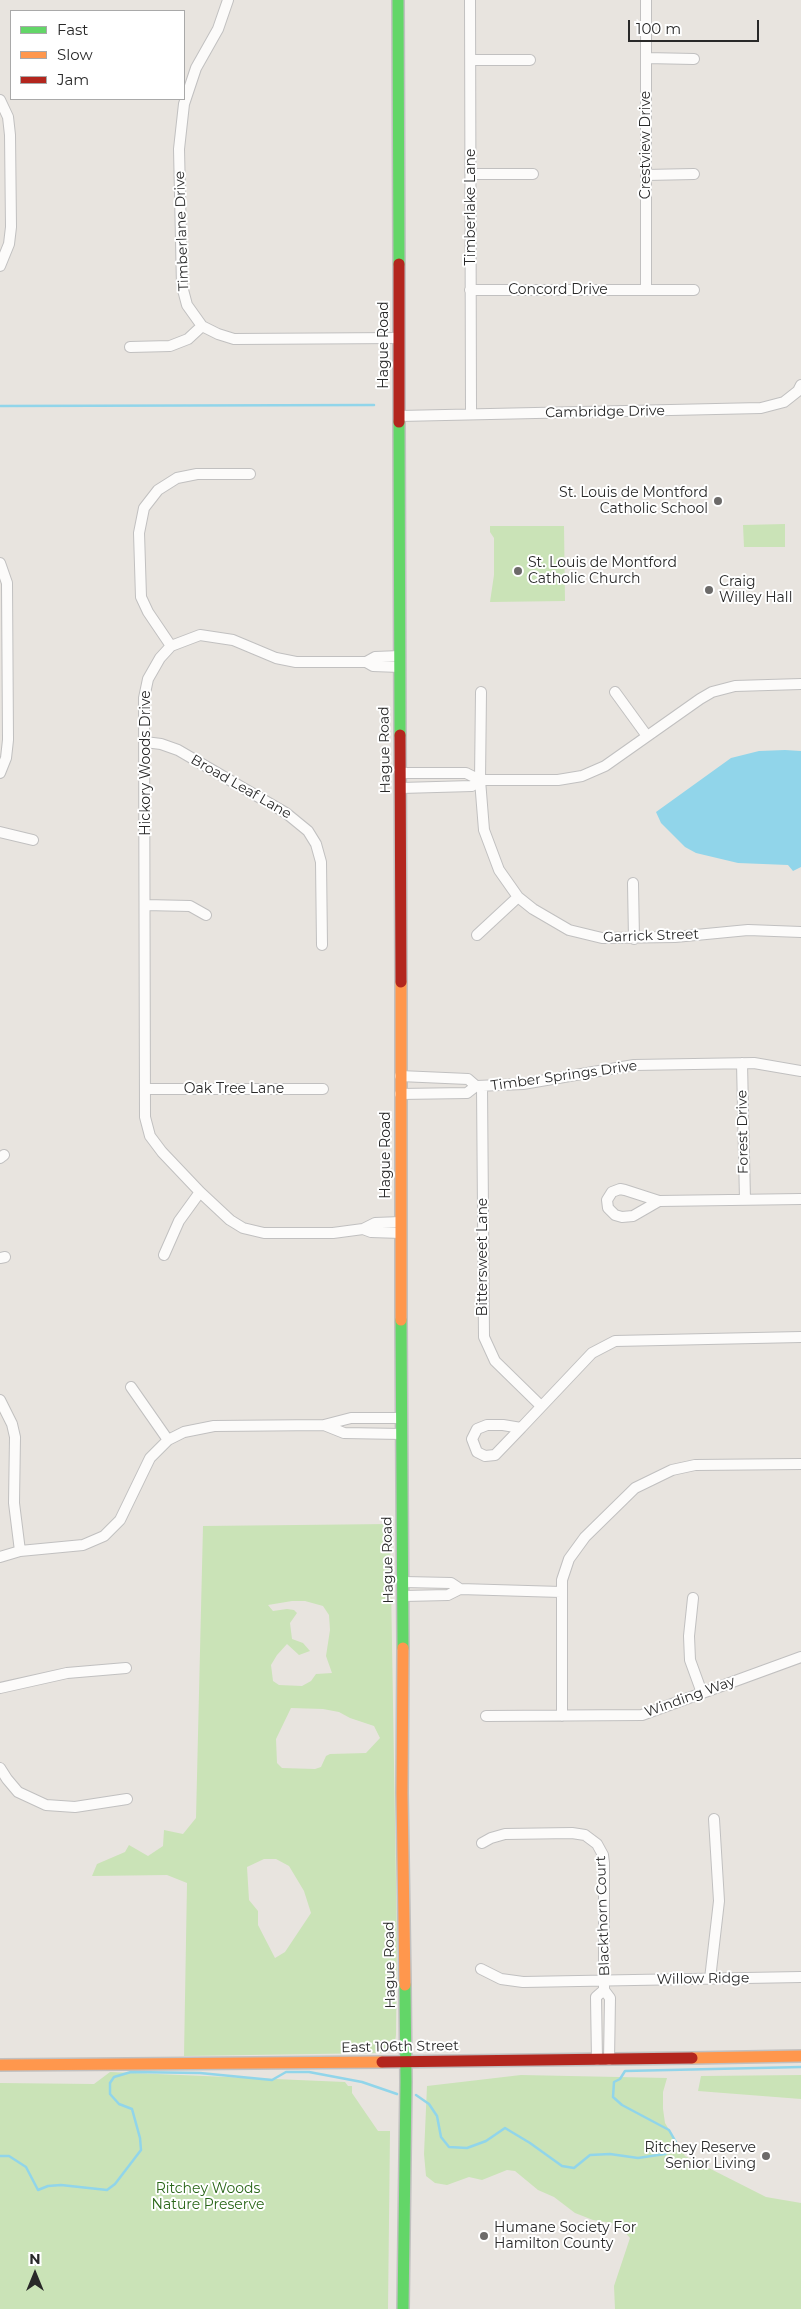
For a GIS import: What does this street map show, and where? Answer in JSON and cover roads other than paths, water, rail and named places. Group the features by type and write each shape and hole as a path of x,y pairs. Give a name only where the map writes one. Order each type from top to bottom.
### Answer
{"street":[{"name":"Timberlane Drive","path":"185,100 188,86 218,29 228,0"},
{"name":"Hague Road","path":"398,0 401,773 400,1094 402,1546 404,1582 402,1793 406,2062 403,2309"},
{"name":"Timberlake Lane","path":"470,0 471,414"},
{"name":"Crestview Drive","path":"646,0 646,290"},
{"path":"646,58 694,58"},
{"path":"471,60 530,60"},
{"path":"0,100 8,117 10,135 11,227 9,244 0,266"},
{"name":"Timberlane Drive","path":"185,100 180,135 182,290 190,310 202,326"},
{"path":"471,174 533,174"},
{"path":"646,175 694,174"},
{"name":"Concord Drive","path":"470,290 694,290"},
{"path":"130,347 170,346 188,339 202,326 234,339 399,338"},
{"name":"Cambridge Drive","path":"400,416 760,408 777,405 799,393"},
{"path":"171,646 148,612 141,597 138,533 144,508 158,490 177,478 197,474 250,474"},
{"path":"0,563 7,583 4,682 8,746 0,772"},
{"name":"Hickory Woods Drive","path":"400,662 375,657 366,662 296,662 276,658 233,640 206,635 191,637 171,646 154,665 148,679 144,698 145,1117 152,1141 200,1192 230,1220 250,1231 264,1233 334,1233 362,1229 375,1223 401,1227"},
{"path":"401,773 466,773 480,780 558,780 582,776 605,766 700,699 719,690 746,685 801,684"},
{"name":"Garrick Street","path":"481,692 480,780 482,818 487,841 499,870 518,897 546,918 576,932 602,938 634,939 748,930 801,932"},
{"path":"616,692 648,736"},
{"name":"Broad Leaf Lane","path":"145,742 161,744 178,750 286,812 308,831 322,862 322,945"},
{"path":"401,788 472,786 480,780"},
{"path":"0,832 33,840"},
{"path":"633,883 634,939"},
{"path":"477,935 518,897"},
{"path":"145,905 190,906 206,915"},
{"name":"Timber Springs Drive","path":"400,1094 468,1093 479,1086 522,1084 625,1066 742,1063 765,1064 801,1071"},
{"name":"Forest Drive","path":"742,1063 745,1200"},
{"name":"Timber Springs Drive","path":"400,1076 468,1079 479,1086"},
{"name":"Bittersweet Lane","path":"479,1086 484,1338 495,1361 541,1406"},
{"name":"Oak Tree Lane","path":"145,1089 323,1089"},
{"path":"659,1201 634,1216 622,1217 611,1212 608,1208 607,1200 612,1192 620,1189 659,1201 801,1199"},
{"path":"164,1256 179,1220 200,1192"},
{"path":"521,1428 492,1425 481,1426 472,1435 472,1444 480,1455 490,1456 498,1452 521,1428 541,1406 592,1353 615,1341 801,1337"},
{"path":"131,1386 168,1440"},
{"path":"0,1400 12,1424 15,1437 14,1503 20,1552"},
{"path":"0,1557 20,1552 83,1545 98,1540 110,1532 120,1520 146,1465 168,1440 192,1429 214,1426 324,1425 351,1418 402,1418"},
{"path":"324,1425 344,1433 402,1434"},
{"path":"562,1716 561,1592 564,1570 575,1548 622,1500 648,1480 672,1470 695,1466 801,1464"},
{"path":"404,1582 451,1583 460,1589"},
{"path":"404,1596 448,1595 460,1589 561,1592"},
{"path":"693,1598 689,1636 690,1660 702,1693"},
{"name":"Winding Way","path":"486,1716 642,1714 801,1657"},
{"path":"0,1688 67,1673 126,1668"},
{"path":"0,1768 18,1792 46,1805 75,1807 127,1799"},
{"path":"710,1979 720,1901 714,1819"},
{"name":"Blackthorn Court","path":"482,1843 505,1834 572,1833 585,1835 601,1849 604,1863 604,1985 610,1998 609,2060"},
{"name":"Willow Ridge","path":"482,1969 508,1981 604,1985 710,1979 801,1977"},
{"name":"Blackthorn Court","path":"597,2060 596,1997 604,1985"},
{"name":"East 106th Street","path":"0,2065 609,2060 801,2056"}],"water":[{"path":"759,751 801,751 801,867 793,871 788,865 738,863 696,853 685,847 661,823 656,812 731,758"}],"waterway":[{"path":"0,406 374,405"},
{"path":"416,2095 429,2104 437,2116 441,2137 449,2147 467,2148 486,2141 505,2128 562,2166 574,2168 590,2155 610,2154 638,2158 665,2154 677,2144 669,2130 622,2105 613,2097 614,2082 620,2079 625,2071 801,2067"},
{"path":"0,2156 9,2156 26,2167 38,2190 48,2186 61,2185 107,2190 115,2184 141,2150 140,2138 132,2109 119,2104 110,2094 110,2083 114,2077 131,2072 200,2073 272,2080 286,2072 309,2072 362,2082 397,2094"}],"place":[{"name":"St. Louis de Montford Catholic School","path":"718,501"},
{"name":"St. Louis de Montford Catholic Church","path":"518,571"},
{"name":"Craig Willey Hall","path":"709,590"},
{"name":"Ritchey Reserve Senior Living","path":"766,2156"},
{"name":"Humane Society For Hamilton County","path":"484,2236"}],"park label":[{"name":"Ritchey Woods Nature Preserve","path":"208,2198"}]}
